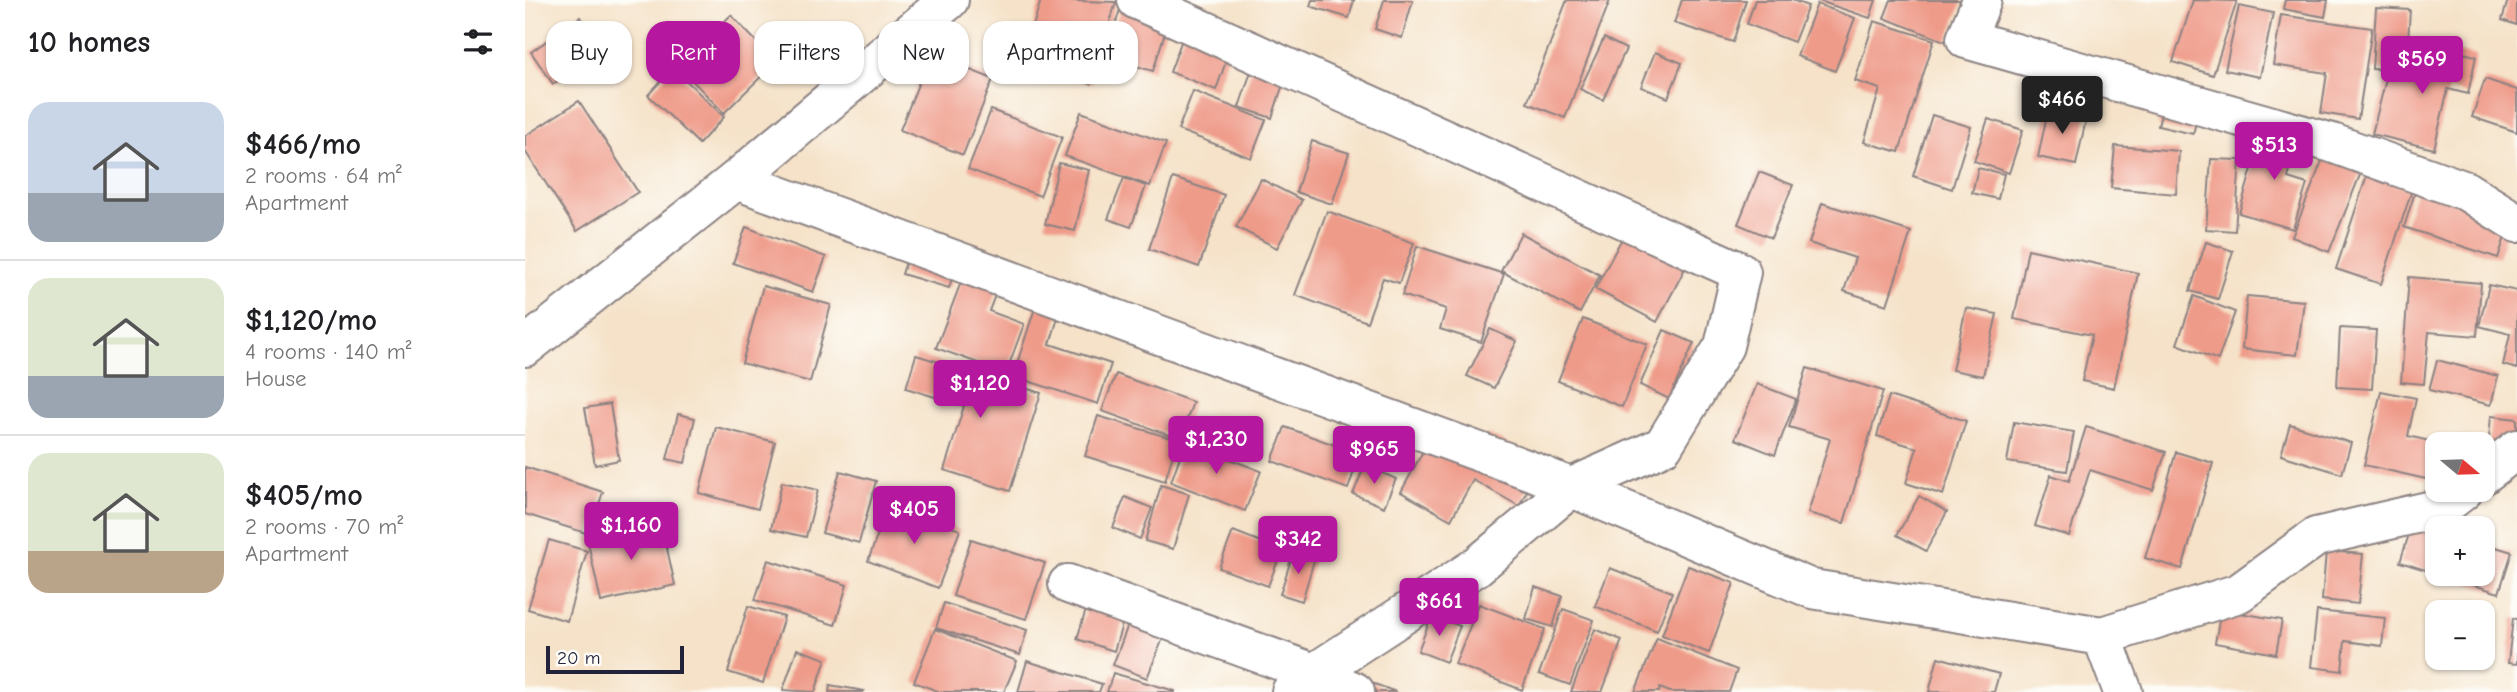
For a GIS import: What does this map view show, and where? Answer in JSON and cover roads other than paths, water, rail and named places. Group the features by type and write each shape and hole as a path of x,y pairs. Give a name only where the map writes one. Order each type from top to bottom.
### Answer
{"street":[{"path":"525,347 736,180 949,0"},
{"path":"1137,0 1741,272 1724,346 1663,446 1572,487 1476,567 1302,682"},
{"path":"1982,0 1966,39 2332,143 2466,191 2517,223"},
{"path":"736,180 1572,487 1812,589 2102,636 2239,593 2316,537 2441,508 2449,502"},
{"path":"2495,466 2517,449"},
{"path":"1068,584 1302,682 1355,692"},
{"path":"2102,636 2123,692"}]}
